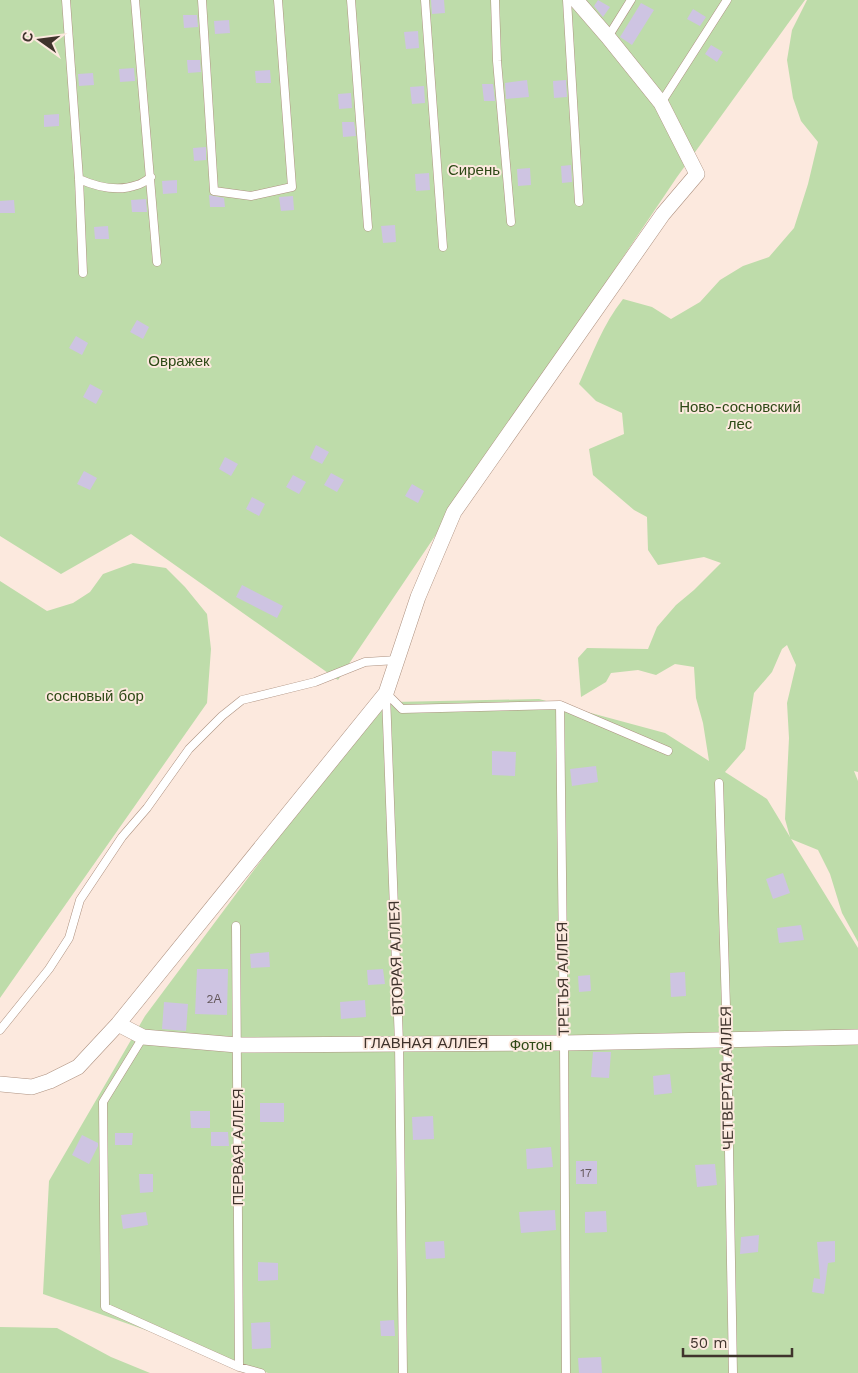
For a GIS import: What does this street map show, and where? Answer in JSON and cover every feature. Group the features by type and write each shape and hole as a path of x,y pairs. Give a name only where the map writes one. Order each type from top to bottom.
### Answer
{"street":[{"path":"0,1084 32,1087 50,1081 78,1067 118,1024 386,693 418,597 454,512 663,214 697,174 662,103 576,0"},
{"name":"ГЛАВНАЯ АЛЛЕЯ","path":"118,1024 143,1037 237,1045 564,1043 858,1037"}],"lane":[{"path":"66,0 79,178 83,273"},
{"path":"135,0 157,262"},
{"path":"202,0 214,191 251,196 292,187 278,0"},
{"path":"351,0 368,227"},
{"path":"425,0 443,246"},
{"path":"494,0 497,61 511,222"},
{"path":"568,0 579,202"},
{"path":"608,36 631,0"},
{"path":"662,103 727,0"},
{"path":"79,178 91,184 111,188 138,185 151,177"},
{"path":"0,1030 49,969 68,938 80,900 122,837 147,808 189,749 222,716 242,700 315,682 364,662 397,660"},
{"path":"386,693 402,709 560,705 668,751"},
{"name":"ВТОРАЯ АЛЛЕЯ","path":"386,693 399,1043 403,1373"},
{"name":"ТРЕТЬЯ АЛЛЕЯ","path":"560,705 566,1373"},
{"name":"ЧЕТВЕРТАЯ АЛЛЕЯ","path":"719,783 733,1373"},
{"name":"ПЕРВАЯ АЛЛЕЯ","path":"236,926 239,1367"},
{"path":"143,1037 103,1102 105,1307 239,1367 261,1373"}],"green space":[{"path":"0,0 805,0 677,177 338,680 131,534 61,574 0,536"},
{"name":"Фотон","path":"807,0 858,0 858,772 854,771 858,781 858,942 842,913 830,874 818,850 791,839 858,948 858,1373 268,1373 43,1294 49,1181 145,1016 386,693 393,702 539,699 665,733 709,761 703,723 696,698 694,667 675,664 656,675 638,670 611,673 606,682 581,697 578,658 587,648 648,649 657,627 676,605 721,563 704,557 658,565 648,550 647,517 634,510 593,475 589,449 624,434 622,413 596,401 579,384 604,329 623,299 652,307 671,319 700,302 720,280 743,266 769,257 794,228 808,184 818,142 801,121 793,98 787,60 792,30","holes":["787,645 796,665 787,703 789,738 785,819 790,837 767,799 725,772 745,749 754,693 772,672 782,649"]},
{"name":"сосновый бор","path":"133,563 166,568 185,587 207,614 211,649 207,703 0,998 0,581 47,611 73,603 90,592 103,574"},
{"path":"0,1327 57,1328 111,1357 150,1373 0,1373"}],"building":[{"path":"431,0 444,0 445,13 432,14"},
{"path":"598,0 610,7 603,17 594,6"},
{"path":"641,3 654,10 632,45 620,37"},
{"path":"693,9 706,17 700,26 687,19"},
{"path":"183,15 197,15 198,27 184,28"},
{"path":"229,20 230,33 215,34 214,21"},
{"path":"418,31 419,48 406,49 404,32"},
{"path":"711,45 723,52 717,62 705,54"},
{"path":"187,60 200,60 201,72 188,73"},
{"path":"134,68 135,81 120,82 119,69"},
{"path":"270,70 271,83 256,83 255,71"},
{"path":"93,73 94,85 79,86 78,74"},
{"path":"527,80 529,97 506,99 505,83"},
{"path":"566,80 567,97 554,98 553,81"},
{"path":"482,84 493,84 495,101 484,101"},
{"path":"424,86 425,103 412,104 410,87"},
{"path":"351,93 352,108 339,109 338,94"},
{"path":"59,114 59,126 44,127 44,115"},
{"path":"342,122 354,122 356,136 343,137"},
{"path":"206,147 206,160 194,161 193,148"},
{"path":"571,165 572,182 562,183 561,166"},
{"path":"530,168 531,185 518,186 517,169"},
{"path":"429,173 430,190 416,191 415,174"},
{"path":"177,180 177,193 163,194 162,181"},
{"path":"209,195 224,198 225,207 210,207"},
{"path":"293,196 294,210 281,211 279,197"},
{"path":"146,199 147,212 132,212 131,200"},
{"path":"14,200 15,213 0,213 0,201"},
{"path":"395,225 396,242 383,243 381,226"},
{"path":"108,226 109,239 95,239 94,227"},
{"path":"137,320 149,327 143,339 130,332"},
{"path":"76,336 88,343 82,355 69,348"},
{"path":"90,384 103,391 96,404 83,397"},
{"path":"316,445 329,452 322,464 310,458"},
{"path":"225,457 238,464 231,476 219,469"},
{"path":"84,471 97,478 90,490 77,484"},
{"path":"331,473 344,480 337,492 324,485"},
{"path":"293,475 306,482 299,494 286,487"},
{"path":"412,484 424,491 418,503 405,496"},
{"path":"252,497 265,504 259,516 246,509"},
{"path":"242,585 283,606 277,618 236,597"},
{"path":"492,751 516,752 515,776 492,775"},
{"path":"596,766 598,782 572,786 570,769"},
{"path":"783,873 790,893 773,899 766,879"},
{"path":"801,925 804,940 779,943 777,928"},
{"path":"269,952 270,967 251,968 250,954"},
{"path":"197,969 228,969 227,1015 195,1014"},
{"path":"383,969 385,984 368,985 367,970"},
{"path":"685,972 686,996 671,997 670,973"},
{"path":"590,975 591,991 579,992 578,976"},
{"path":"365,1000 366,1017 341,1019 340,1002"},
{"path":"164,1002 188,1004 186,1031 162,1029"},
{"path":"593,1052 611,1052 609,1078 591,1077"},
{"path":"670,1074 672,1093 654,1095 653,1076"},
{"path":"260,1103 284,1103 284,1122 260,1122"},
{"path":"190,1111 210,1111 210,1128 191,1128"},
{"path":"433,1116 434,1139 413,1140 412,1117"},
{"path":"211,1132 228,1132 229,1146 211,1146"},
{"path":"115,1133 133,1133 132,1145 115,1145"},
{"path":"82,1135 98,1143 89,1164 72,1155"},
{"path":"551,1147 553,1167 527,1169 526,1149"},
{"path":"576,1161 597,1161 597,1184 576,1184"},
{"path":"715,1164 717,1185 697,1187 695,1165"},
{"path":"139,1174 153,1174 153,1192 140,1193"},
{"path":"555,1210 556,1230 521,1233 519,1212"},
{"path":"606,1211 607,1232 585,1233 585,1212"},
{"path":"146,1212 148,1225 123,1229 121,1215"},
{"path":"759,1235 758,1252 740,1254 741,1237"},
{"path":"444,1241 445,1258 426,1259 425,1242"},
{"path":"835,1241 835,1262 828,1263 824,1294 812,1292 814,1278 820,1279 817,1242"},
{"path":"258,1262 278,1263 278,1280 258,1281"},
{"path":"394,1320 395,1336 381,1336 380,1321"},
{"path":"270,1322 271,1348 252,1349 251,1323"},
{"path":"601,1357 602,1373 579,1373 578,1358"}],"park label":[{"name":"Сирень","path":"474,170"},
{"name":"Овражек","path":"179,361"},
{"name":"Ново-сосновский лес","path":"740,416"}]}
